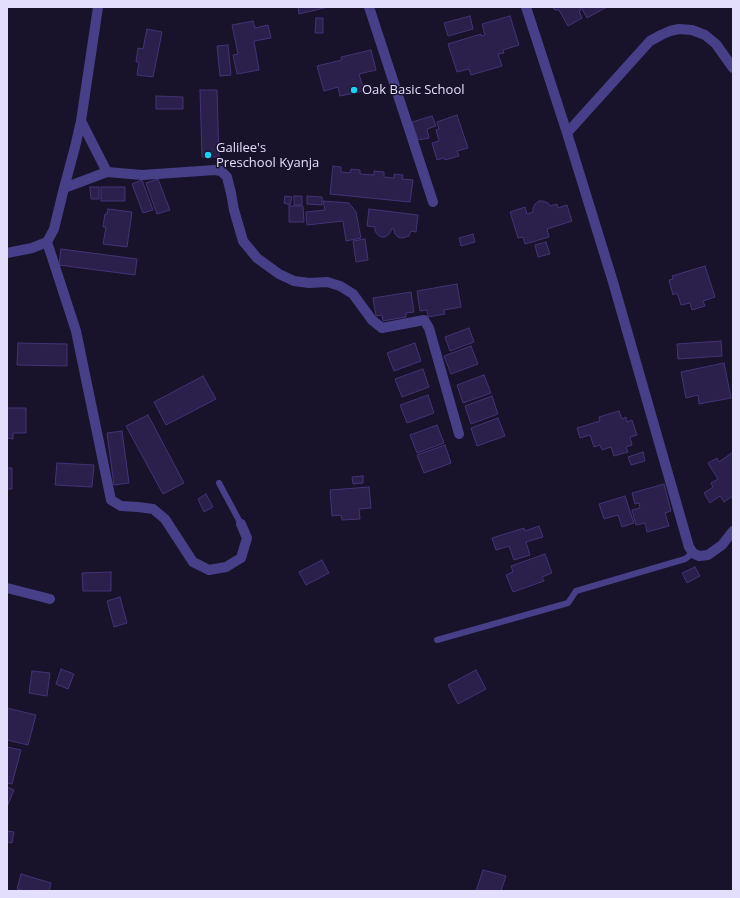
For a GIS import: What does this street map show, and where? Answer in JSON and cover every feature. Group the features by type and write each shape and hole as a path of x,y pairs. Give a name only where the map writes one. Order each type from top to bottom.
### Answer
{"street":[{"path":"7,253 32,248 47,242 54,229 76,147 98,7"},
{"path":"369,7 433,202"},
{"path":"526,7 613,282 689,548 693,553 699,556 708,555 722,545 733,531"},
{"path":"567,133 650,41 670,31 679,29 692,30 705,35 716,44 733,68"},
{"path":"81,121 108,172"},
{"path":"64,188 108,172 142,175 215,170 221,171 227,177 232,193 234,210 243,240 257,258 279,274 294,281 309,283 327,282 340,286 352,294 372,320 382,328 424,320 429,328 458,434"},
{"path":"47,242 76,331 111,500 121,506 154,509 165,519 193,562 209,570 226,567 241,558 246,538 241,524"},
{"path":"7,588 50,599"}],"lane":[{"path":"219,483 241,524"},
{"path":"437,640 568,603 576,591 684,559 693,553"}],"building":[{"path":"298,7 328,7 299,14"},
{"path":"552,7 579,7 582,18 568,26 559,10 555,10"},
{"path":"581,7 607,7 587,18"},
{"path":"470,16 473,29 448,36 444,23"},
{"path":"510,16 519,45 503,50 504,53 498,54 502,66 471,75 469,69 457,72 448,44 481,34 481,36 485,35 482,24"},
{"path":"316,18 323,18 323,33 315,33"},
{"path":"253,21 255,28 268,25 271,38 254,41 259,70 237,74 233,55 238,54 232,25"},
{"path":"147,29 162,32 153,77 137,75 139,62 136,62 138,48 143,49"},
{"path":"228,45 231,75 220,76 217,46"},
{"path":"371,50 376,70 359,74 364,91 340,96 338,87 324,91 317,66 342,60 341,57"},
{"path":"200,90 217,90 219,157 202,157"},
{"path":"156,96 183,97 183,109 156,109"},
{"path":"457,115 468,148 457,151 459,156 445,160 444,158 437,160 432,143 439,141 436,130 439,129 437,122"},
{"path":"432,116 436,126 427,129 429,138 418,140 412,122"},
{"path":"333,166 341,167 341,172 350,173 351,169 360,170 360,174 374,175 374,171 384,172 384,177 394,178 394,174 403,175 402,179 413,180 410,202 330,194"},
{"path":"158,179 170,210 157,214 146,183"},
{"path":"142,180 153,210 143,213 132,184"},
{"path":"90,187 99,187 99,199 91,199"},
{"path":"101,187 125,187 125,201 101,201"},
{"path":"285,196 292,197 290,205 284,203"},
{"path":"294,196 302,196 302,205 294,205"},
{"path":"307,196 322,197 322,205 307,204"},
{"path":"323,201 349,203 356,212 361,238 346,241 343,221 307,225 306,212 325,210"},
{"path":"539,201 548,203 550,206 557,204 558,208 567,205 572,221 547,229 549,237 525,244 523,237 518,238 510,212 525,207 527,214 533,212 535,204"},
{"path":"289,206 303,206 304,222 289,222"},
{"path":"108,209 132,212 127,247 103,244 106,227 103,227 105,214 107,214"},
{"path":"369,209 418,215 416,232 411,231 409,236 402,238 395,234 394,229 391,229 389,234 385,237 381,237 375,231 375,227 367,226"},
{"path":"473,234 475,242 461,246 459,238"},
{"path":"365,239 368,260 356,262 353,241"},
{"path":"546,242 550,254 538,257 535,245"},
{"path":"61,249 137,259 135,275 59,265"},
{"path":"705,266 715,297 703,301 705,306 692,310 690,303 681,305 677,293 673,295 669,280 673,279 672,276"},
{"path":"457,284 461,307 444,310 445,314 428,317 427,310 420,311 417,291"},
{"path":"411,292 414,312 406,313 406,317 383,321 382,315 376,316 373,298"},
{"path":"469,328 474,342 450,351 445,337"},
{"path":"721,341 722,356 678,359 677,344"},
{"path":"18,343 67,344 67,366 17,365"},
{"path":"415,343 421,361 394,371 387,353"},
{"path":"471,346 478,364 451,374 444,356"},
{"path":"724,363 731,398 699,404 698,395 686,398 681,372"},
{"path":"423,369 429,387 402,397 395,379"},
{"path":"484,375 491,393 463,403 457,385"},
{"path":"203,376 216,399 166,425 154,402"},
{"path":"428,395 434,413 407,423 400,405"},
{"path":"492,396 498,414 471,424 465,406"},
{"path":"7,408 26,408 26,433 13,433 13,439 7,438"},
{"path":"619,411 622,419 626,417 627,422 632,420 637,435 630,437 632,445 626,447 628,452 614,456 611,447 602,450 600,445 594,447 590,435 580,438 577,428 600,421 599,417"},
{"path":"148,415 184,483 163,494 126,426"},
{"path":"498,418 505,436 477,446 471,428"},
{"path":"437,425 444,443 417,453 410,435"},
{"path":"122,431 129,483 114,485 107,433"},
{"path":"445,445 451,463 424,473 417,455"},
{"path":"643,452 645,461 631,465 628,457"},
{"path":"733,452 733,496 724,502 720,496 710,503 704,493 713,487 711,483 718,479 708,463 717,458 719,462"},
{"path":"57,463 94,465 92,487 55,485"},
{"path":"7,468 12,468 12,489 7,489"},
{"path":"363,476 363,483 353,484 352,477"},
{"path":"664,484 671,511 665,513 669,526 647,532 645,523 636,525 632,510 640,508 639,503 635,504 632,493"},
{"path":"369,487 371,508 359,509 360,519 342,520 341,515 332,516 330,490"},
{"path":"206,494 213,507 204,512 198,499"},
{"path":"625,496 634,523 622,527 618,515 604,519 599,504"},
{"path":"539,526 543,537 526,542 530,555 514,560 509,546 496,550 492,538 524,528 525,531"},
{"path":"545,554 552,573 542,577 544,581 513,592 506,575 513,572 511,566"},
{"path":"322,560 329,573 306,585 299,572"},
{"path":"695,567 700,576 687,583 682,573"},
{"path":"111,572 111,591 83,591 82,573"},
{"path":"120,597 127,623 114,627 107,601"},
{"path":"61,669 74,674 68,689 56,684"},
{"path":"476,670 486,689 458,704 448,685"},
{"path":"32,671 50,673 47,696 29,693"},
{"path":"7,708 36,715 28,745 7,740"},
{"path":"7,747 21,750 12,784 7,783"},
{"path":"7,787 14,790 7,807"},
{"path":"7,831 14,832 12,843 7,842"},
{"path":"483,870 506,876 501,891 476,891"},
{"path":"21,874 51,883 49,891 24,891 17,889"}],"place":[{"name":"Oak Basic School","path":"354,90"},
{"name":"Galilee's Preschool Kyanja","path":"208,155"}]}
